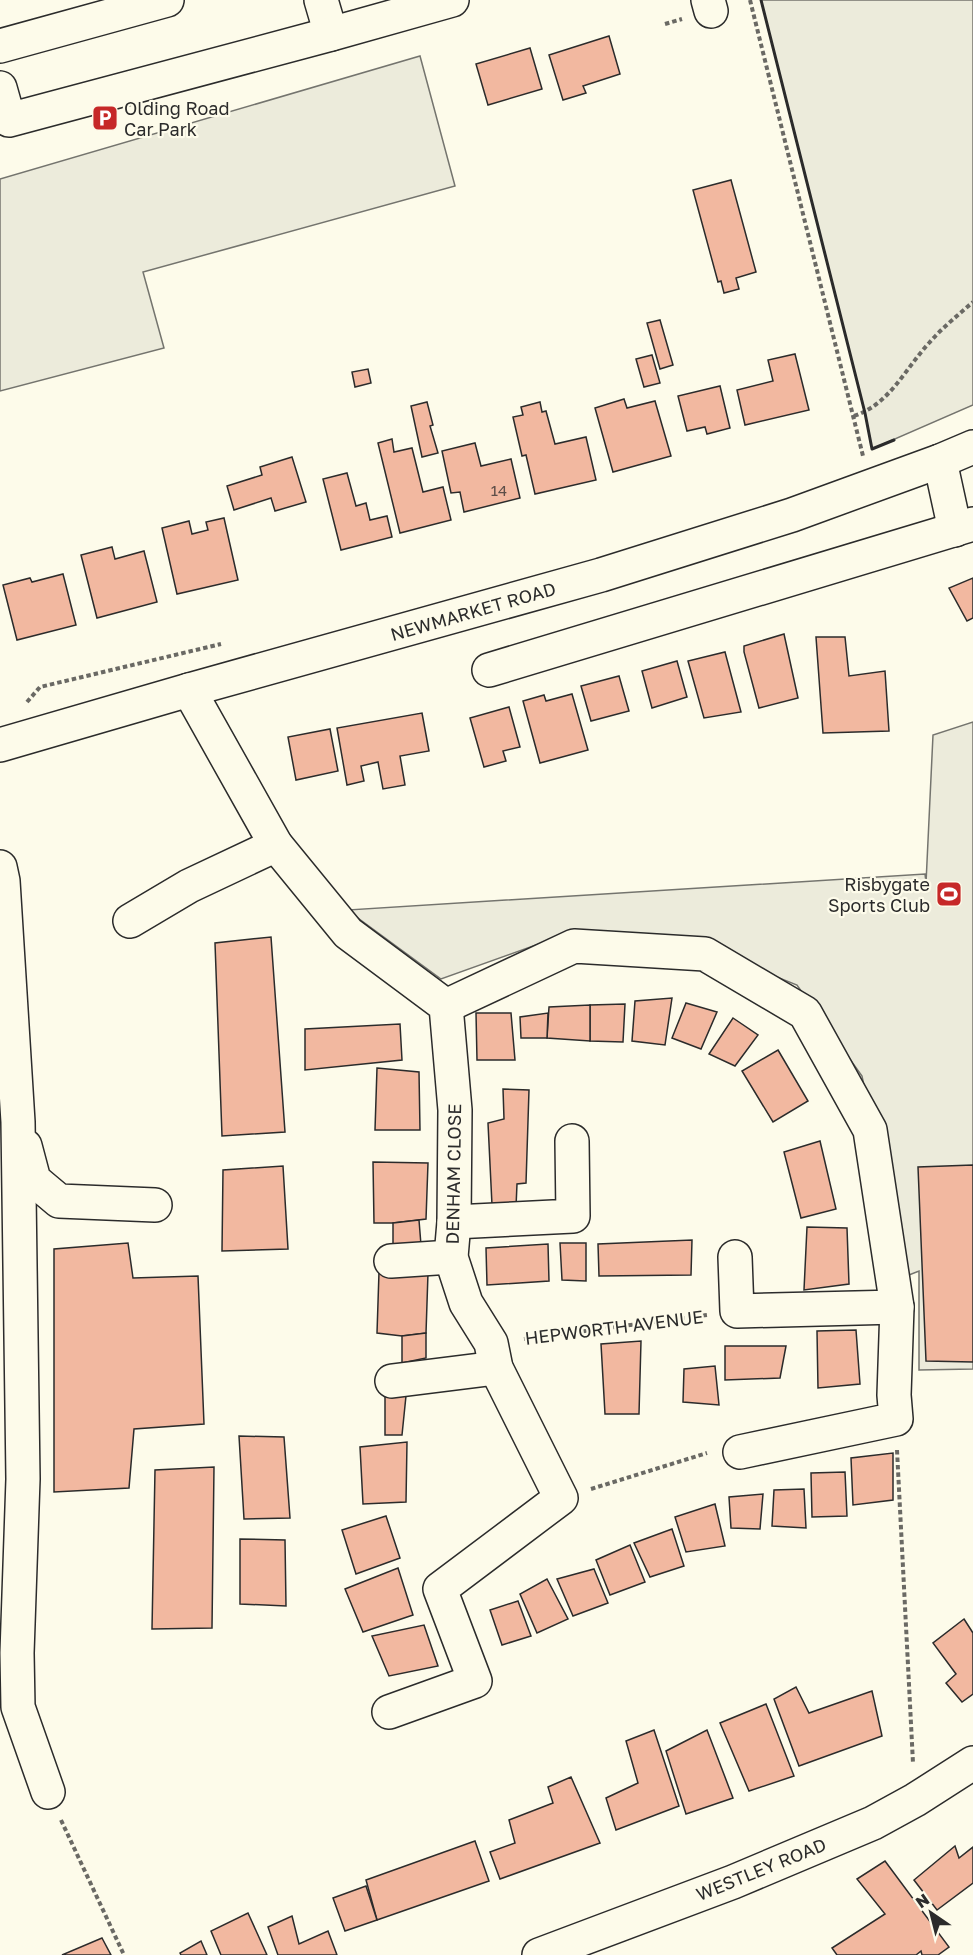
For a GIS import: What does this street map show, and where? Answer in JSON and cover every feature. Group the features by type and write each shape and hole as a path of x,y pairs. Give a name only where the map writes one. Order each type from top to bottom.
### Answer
{"street":[{"path":"0,46 167,0"},
{"path":"321,0 331,34"},
{"path":"0,88 9,120 452,0"},
{"name":"NEWMARKET ROAD","path":"0,745 601,575 792,515 973,447"},
{"path":"489,670 964,527 940,461"},
{"path":"189,690 276,844 348,933 446,1006 574,946 705,954 805,1014 870,1130 897,1307 894,1395 896,1419 740,1452"},
{"path":"130,921 189,886 276,844"},
{"path":"0,867 3,881 18,1122 23,1479 17,1653 18,1707 48,1792"},
{"name":"DENHAM CLOSE","path":"389,1712 475,1682 440,1589 561,1498 466,1303 451,1257 454,1222 455,1110 446,1006"},
{"path":"18,1122 34,1180 58,1201 155,1205"},
{"path":"454,1222 573,1216 572,1141"},
{"path":"391,1261 451,1257"},
{"path":"735,1257 737,1311 897,1307"},
{"path":"393,1381 493,1356"},
{"name":"WESTLEY ROAD","path":"539,1955 733,1882 873,1823 915,1800 973,1763"}],"path":[{"path":"750,0 870,486"},
{"path":"854,416 865,413 891,392 929,343 973,302"},
{"name":"HEPWORTH AVENUE","path":"493,1356 737,1311"},
{"path":"896,1419 915,1800"},
{"path":"48,1792 124,1955"}],"shaded area":[{"path":"761,0 973,0 973,405 872,449 865,413"},
{"path":"420,56 455,186 143,272 164,348 0,391 0,179"},
{"path":"973,722 973,1369 919,1370 919,1271 904,1277 862,1076 797,985 684,940 561,936 441,979 347,910 925,874 926,883 933,735"}],"building":[{"path":"609,36 620,74 583,86 586,93 563,100 549,55"},
{"path":"530,48 542,89 488,105 476,64"},
{"path":"731,180 756,272 736,278 739,289 724,293 721,281 718,282 693,190"},
{"path":"660,320 673,365 660,369 647,323"},
{"path":"795,354 809,410 745,425 737,390 773,381 768,360"},
{"path":"652,355 660,383 644,387 636,359"},
{"path":"368,369 371,383 355,387 352,372"},
{"path":"720,386 730,428 707,434 705,427 687,431 678,396"},
{"path":"624,399 627,408 655,401 671,456 613,472 595,408"},
{"path":"427,402 433,425 430,426 438,453 422,457 411,406"},
{"path":"540,402 542,412 546,411 555,444 586,437 596,480 535,494 526,455 522,456 513,417 523,415 521,407"},
{"path":"392,439 394,452 412,448 423,492 443,487 451,520 400,533 378,443"},
{"path":"475,443 481,466 511,459 520,498 464,512 460,492 451,493 442,451"},
{"path":"292,457 306,502 275,511 271,498 234,510 227,486 262,475 260,467"},
{"path":"347,473 356,506 366,503 370,520 387,516 392,537 341,550 323,479"},
{"path":"224,518 238,580 177,594 162,528 189,521 192,534 208,530 206,522"},
{"path":"112,547 115,559 144,551 157,602 97,618 81,555"},
{"path":"63,574 76,625 17,640 3,585 30,578 32,582"},
{"path":"973,578 973,618 967,621 949,588"},
{"path":"784,634 798,698 759,708 744,646"},
{"path":"816,637 845,637 849,676 885,671 889,731 823,733"},
{"path":"725,652 741,712 704,718 688,661"},
{"path":"677,661 687,697 652,708 642,671"},
{"path":"619,676 629,711 591,721 581,686"},
{"path":"572,694 588,750 540,763 523,701 544,695 546,701"},
{"path":"509,707 520,747 503,751 506,761 484,767 470,718"},
{"path":"422,713 429,751 400,756 405,785 383,789 378,762 361,766 364,781 347,785 337,728"},
{"path":"330,729 338,771 296,780 288,737"},
{"path":"271,937 285,1132 222,1136 215,943"},
{"path":"672,998 665,1045 632,1041 635,1001"},
{"path":"686,1003 717,1012 701,1049 672,1038"},
{"path":"625,1004 623,1042 590,1041 590,1005"},
{"path":"590,1005 590,1041 547,1038 549,1007"},
{"path":"476,1013 511,1013 515,1060 477,1060"},
{"path":"548,1013 547,1038 521,1038 520,1017"},
{"path":"733,1018 758,1035 735,1066 709,1054"},
{"path":"400,1024 402,1060 305,1070 305,1029"},
{"path":"778,1050 808,1101 773,1122 742,1071"},
{"path":"377,1068 419,1072 420,1130 375,1130"},
{"path":"503,1089 529,1090 526,1183 517,1184 516,1207 492,1205 488,1123 504,1119"},
{"path":"820,1141 836,1209 801,1218 784,1152"},
{"path":"373,1162 428,1163 426,1219 374,1223"},
{"path":"973,1165 973,1362 926,1361 918,1167"},
{"path":"283,1166 288,1249 222,1251 223,1170"},
{"path":"419,1220 421,1245 393,1247 393,1223"},
{"path":"807,1227 847,1228 849,1284 804,1290"},
{"path":"692,1240 691,1275 599,1276 598,1244"},
{"path":"128,1243 133,1278 198,1276 204,1424 134,1429 129,1488 54,1492 54,1249"},
{"path":"560,1243 586,1243 586,1281 562,1280"},
{"path":"548,1244 549,1281 487,1285 486,1248"},
{"path":"379,1272 428,1273 426,1333 402,1336 377,1333"},
{"path":"856,1330 860,1384 818,1388 817,1331"},
{"path":"426,1333 426,1358 402,1363 402,1336"},
{"path":"641,1341 639,1414 605,1414 601,1344"},
{"path":"725,1346 786,1346 780,1378 725,1380"},
{"path":"715,1366 719,1405 683,1402 684,1369"},
{"path":"407,1386 402,1435 385,1435 385,1387"},
{"path":"239,1436 284,1437 290,1518 244,1519"},
{"path":"407,1442 406,1502 363,1504 360,1447"},
{"path":"893,1453 893,1500 853,1505 851,1458"},
{"path":"214,1467 212,1628 152,1629 155,1470"},
{"path":"845,1472 847,1516 812,1517 811,1473"},
{"path":"804,1489 806,1528 772,1526 774,1490"},
{"path":"763,1494 760,1529 731,1528 729,1497"},
{"path":"715,1504 725,1546 686,1552 675,1517"},
{"path":"386,1516 400,1558 356,1574 342,1530"},
{"path":"672,1529 684,1566 650,1577 634,1543"},
{"path":"240,1539 285,1540 286,1606 240,1604"},
{"path":"630,1545 645,1582 610,1595 596,1560"},
{"path":"398,1568 413,1615 363,1632 345,1589"},
{"path":"594,1569 608,1603 573,1616 557,1579"},
{"path":"547,1579 568,1619 537,1633 520,1594"},
{"path":"518,1601 531,1636 502,1645 490,1610"},
{"path":"964,1619 973,1633 973,1694 962,1702 946,1683 956,1674 933,1643"},
{"path":"424,1625 438,1666 389,1676 372,1636"},
{"path":"796,1687 809,1713 872,1691 882,1736 799,1766 774,1699"},
{"path":"766,1704 794,1776 749,1791 720,1723"},
{"path":"654,1730 679,1806 616,1830 606,1798 638,1783 626,1741"},
{"path":"707,1730 733,1798 686,1814 666,1751"},
{"path":"571,1777 600,1843 500,1879 490,1852 515,1843 509,1820 553,1803 548,1787"},
{"path":"475,1841 489,1881 377,1920 366,1880"},
{"path":"955,1846 959,1858 973,1847 973,1883 937,1910 914,1880"},
{"path":"885,1861 949,1947 938,1955 922,1955 921,1951 916,1955 837,1955 832,1948 885,1914 857,1879"},
{"path":"366,1886 377,1920 345,1931 333,1898"},
{"path":"248,1913 267,1955 221,1955 211,1931"},
{"path":"292,1916 299,1944 328,1931 337,1955 278,1955 268,1927"},
{"path":"102,1938 111,1955 62,1955"},
{"path":"201,1941 207,1955 181,1955 180,1953"}],"wall":[{"path":"761,0 865,413 872,449 894,440"}],"place":[{"name":"Olding Road Car Park","path":"105,118"},
{"name":"Risbygate Sports Club","path":"949,894"}]}
